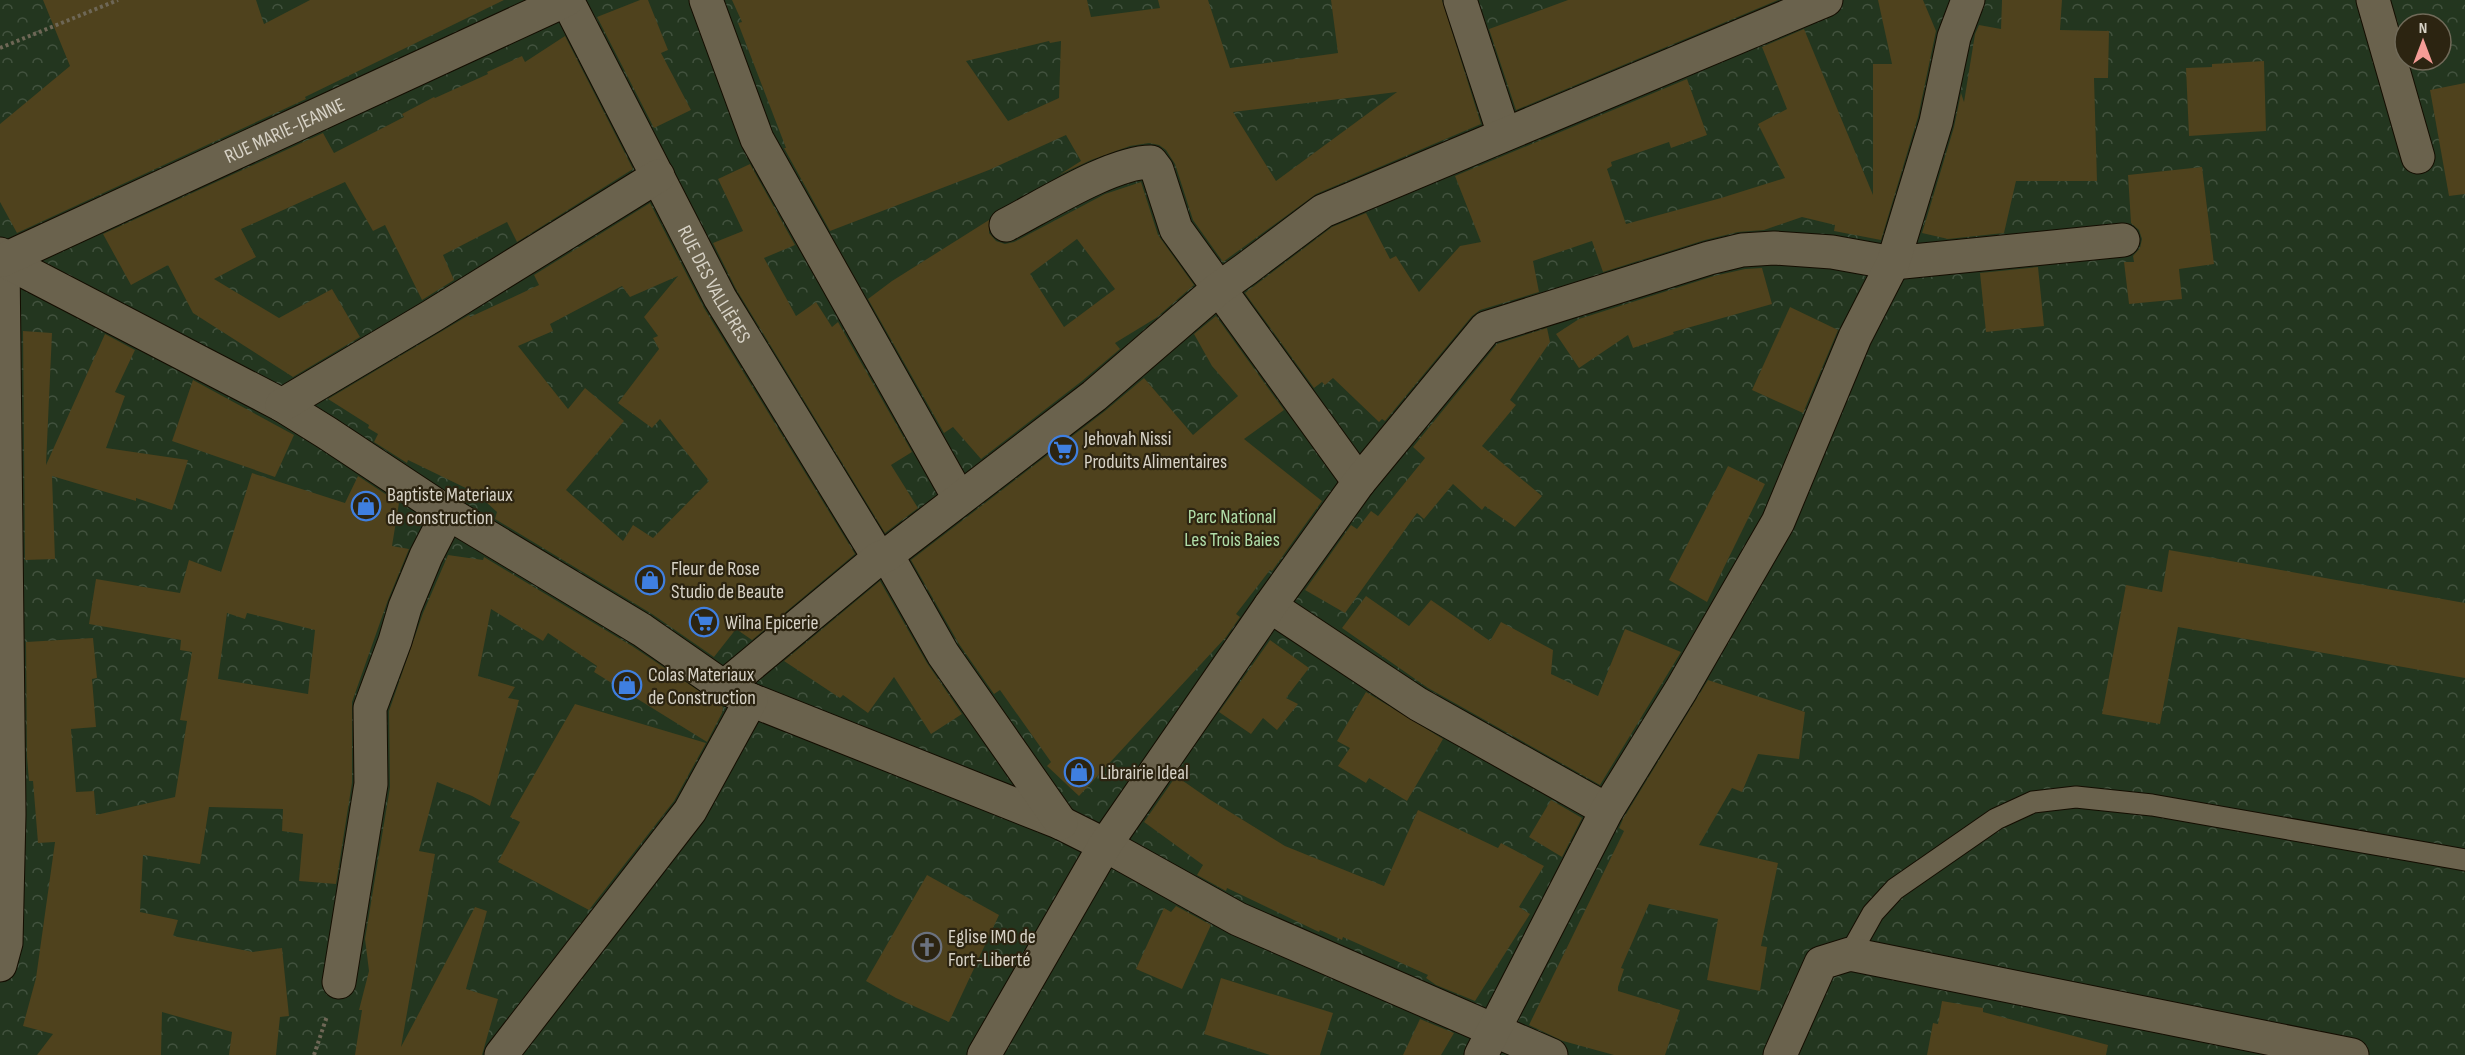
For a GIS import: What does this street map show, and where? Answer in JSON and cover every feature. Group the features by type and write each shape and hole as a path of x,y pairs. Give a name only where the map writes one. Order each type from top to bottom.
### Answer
{"street":[{"name":"RUE DES VALLIÈRES","path":"567,0 720,297 943,654 1061,823"},
{"name":"RUE MARIE-JEANNE","path":"2,257 567,0"},
{"path":"706,0 756,139 959,498"},
{"path":"1460,0 1504,134"},
{"path":"501,1055 690,811 737,693 883,556 1094,396 1218,289 1323,211 1826,0"},
{"path":"1487,1043 1607,810 1681,690 1778,522 1855,337 1893,263 1936,122 1954,37 1968,0"},
{"path":"2373,0 2418,157"},
{"path":"1006,225 1113,170 1137,162 1150,162 1157,170 1176,229 1359,482"},
{"path":"282,405 432,316 658,176"},
{"path":"990,1053 1105,845 1270,606 1359,482 1486,328 1709,258 1742,250 1774,248 1832,252 1893,263 2123,240"},
{"path":"0,965 6,943 9,837 4,626 2,257 282,405 448,513 642,630 737,693 1061,823 1238,919 1487,1043 1551,1055"},
{"path":"339,982 371,783 370,708 395,642 405,607 426,556 448,513"},
{"path":"1270,606 1418,704 1607,810"},
{"path":"1780,1055 1821,963 1851,954 2263,1046 2352,1055"}],"lane":[{"path":"1851,954 1873,913 1894,889 1996,819 2033,802 2076,797 2152,805 2465,860"}],"path":[{"path":"0,48 118,0"}],"green space":[{"name":"Parc National Les Trois Baies","path":"0,0 2465,0 2465,1055 0,1055"}],"building":[{"path":"43,0 256,0 264,24 310,0 504,0 305,97 306,99 17,233 0,202 0,124 70,66"},
{"path":"640,0 648,0 668,50 661,53 691,110 654,128 597,17"},
{"path":"732,0 1087,0 1091,17 1160,8 1158,0 1208,0 1230,68 1338,53 1331,0 1442,0 1481,124 1316,194 1223,262 1193,220 1175,164 1166,150 1159,145 1149,143 1130,146 1059,175 1081,161 1066,135 989,170 830,231 784,148 786,148 738,23 742,22","holes":["1049,41 1050,43 1061,41 1059,98 1008,121 966,61","1397,92 1276,181 1233,112"]},
{"path":"1568,0 1778,0 1516,110 1489,29"},
{"path":"1878,0 1923,0 1936,31 1918,117 1881,240 1834,231 1835,225 1802,217 1764,230 1738,232 1705,240 1603,272 1592,241 1533,261 1539,292 1480,310 1472,316 1385,421 1382,419 1379,422 1333,378 1325,385 1322,382 1314,388 1245,293 1332,227 1366,213 1390,259 1396,256 1419,292 1460,246 1481,242 1455,176 1687,79 1707,135 1671,148 1669,142 1611,162 1612,166 1607,169 1626,224 1785,178 1758,124 1787,109 1762,47 1804,29 1873,195 1873,64 1892,64"},
{"path":"2002,0 2062,0 2060,30 2109,31 2108,78 2094,78 2097,181 2016,181 2004,233 1948,239 1922,233 1954,127 1961,93 1964,102 1975,34 1979,25 2001,29"},
{"path":"565,36 633,169 517,242 507,222 443,255 454,280 422,300 385,225 373,231 345,182 241,229 256,257 214,279 279,318 332,289 360,337 293,377 193,313 168,265 131,285 103,234 323,133 334,153 404,117 402,114 434,97 488,74 487,72 522,56 525,62"},
{"path":"2264,61 2266,131 2189,136 2186,68"},
{"path":"2465,83 2465,194 2449,196 2430,90"},
{"path":"750,164 795,245 764,258 796,316 816,302 832,327 838,322 912,452 891,465 918,508 885,533 736,289 713,243 743,231 718,179"},
{"path":"2202,167 2214,264 2179,269 2182,299 2129,304 2124,262 2134,262 2133,256 2140,248 2142,239 2139,230 2131,223 2128,175"},
{"path":"1141,182 1158,235 1194,285 1156,318 1115,343 1120,349 981,459 953,427 944,433 868,299 892,281 989,220 989,233 996,241 1005,244 1014,242 1105,194","holes":["1077,239 1115,289 1064,327 1030,274"]},
{"path":"650,203 704,308 855,554 752,640 736,629 714,657 652,614 495,519 497,512 476,493 408,460 407,463 374,442 378,434 368,428 369,425 328,399 469,315 470,317 539,285 534,275","holes":["678,276 644,317 658,336 653,338 659,349 618,403 652,428 660,419 709,481 653,538 633,525 623,541 566,490 624,421 585,388 568,409 518,346 553,331 550,324 622,286 630,297"]},
{"path":"2038,267 2044,326 1986,332 1980,273"},
{"path":"1762,268 1772,304 1673,332 1674,334 1633,348 1628,335 1579,368 1556,334 1579,319 1714,276 1745,269"},
{"path":"1790,307 1838,330 1803,413 1752,390"},
{"path":"1216,316 1284,410 1244,439 1322,501 1272,571 1270,570 1236,614 1240,617 1226,637 1079,796 1047,766 1051,762 1000,690 994,694 959,644 911,560 1105,411 1144,378 1193,435 1238,396 1212,366 1194,334"},
{"path":"1547,328 1550,342 1510,400 1516,405 1482,446 1542,496 1515,527 1485,506 1482,510 1453,484 1424,519 1417,513 1345,613 1305,590 1351,525 1357,529 1371,511 1378,516 1425,458 1413,447 1497,344"},
{"path":"23,331 52,333 46,465 105,334 135,350 115,392 125,396 106,448 188,460 172,510 52,476 55,559 25,560"},
{"path":"193,380 294,435 275,477 172,441"},
{"path":"1728,466 1765,484 1707,602 1669,580"},
{"path":"252,473 345,503 358,476 399,503 392,546 409,549 388,600 352,702 352,783 336,884 299,881 303,834 282,831 283,809 209,807 200,864 143,855 140,912 178,920 173,936 253,952 282,948 289,1016 280,1017 276,1055 229,1055 232,1032 162,1012 161,1055 37,1055 53,1034 23,1026 36,978 55,842 38,843 33,781 29,781 26,642 93,638 97,678 92,679 96,727 71,729 76,792 94,791 96,815 175,797 187,721 180,720 192,652 180,650 181,640 89,624 96,579 180,593 189,560 221,572","holes":["227,613 245,619 247,613 315,630 308,694 218,679"]},
{"path":"2169,550 2465,603 2465,678 2178,627 2160,724 2102,714 2126,585 2162,592"},
{"path":"448,555 483,560 484,557 632,646 723,707 722,713 707,742 594,672 597,666 548,633 543,641 491,609 478,676 515,687 508,698 519,700 490,806 437,782 419,851 435,854 401,1047 475,907 487,911 466,989 498,999 482,1055 355,1055 362,1010 359,1010 369,971 365,939 390,787 389,711 423,613"},
{"path":"880,581 927,663 962,714 931,734 894,677 868,713 843,695 840,698 784,661"},
{"path":"1366,596 1409,626 1431,600 1490,641 1501,622 1553,650 1551,674 1598,696 1625,629 1681,652 1600,785 1428,688 1342,628"},
{"path":"1270,640 1309,668 1286,698 1298,704 1277,730 1263,718 1251,734 1219,712"},
{"path":"1708,680 1805,712 1799,759 1758,754 1742,792 1732,788 1699,845 1778,863 1761,946 1767,947 1760,991 1707,980 1718,919 1649,904 1621,968 1624,969 1618,991 1680,1010 1665,1055 1614,1055 1563,1041 1529,1025 1624,831 1619,828 1623,819"},
{"path":"1366,692 1443,739 1407,801 1369,778 1366,783 1338,766 1350,748 1337,741"},
{"path":"575,704 706,743 674,801 589,910 498,862 520,822 510,817"},
{"path":"1176,776 1285,846 1384,886 1418,810 1498,848 1501,843 1544,866 1519,907 1530,914 1475,1001 1436,985 1426,978 1428,975 1343,937 1342,940 1320,930 1319,932 1227,888 1226,891 1197,875 1203,865 1144,822"},
{"path":"1551,800 1582,818 1562,857 1529,837"},
{"path":"927,875 999,915 949,1022 896,998 866,981"},
{"path":"1176,906 1211,925 1182,989 1136,969 1164,908 1171,912"},
{"path":"1221,978 1333,1013 1320,1055 1270,1055 1204,1034"},
{"path":"1942,1001 1983,1008 1983,1012 2108,1045 2106,1055 1927,1055 1933,1023 1938,1024"},
{"path":"1420,1019 1454,1033 1441,1055 1403,1055"}],"place":[{"name":"Jehovah Nissi Produits Alimentaires","path":"1063,450"},
{"name":"Baptiste Materiaux de construction","path":"366,506"},
{"name":"Fleur de Rose Studio de Beaute","path":"650,580"},
{"name":"Wilna Epicerie","path":"704,622"},
{"name":"Colas Materiaux de Construction","path":"627,685"},
{"name":"Librairie Ideal","path":"1079,772"},
{"name":"Eglise IMO de Fort-Liberté","path":"927,947"}]}
